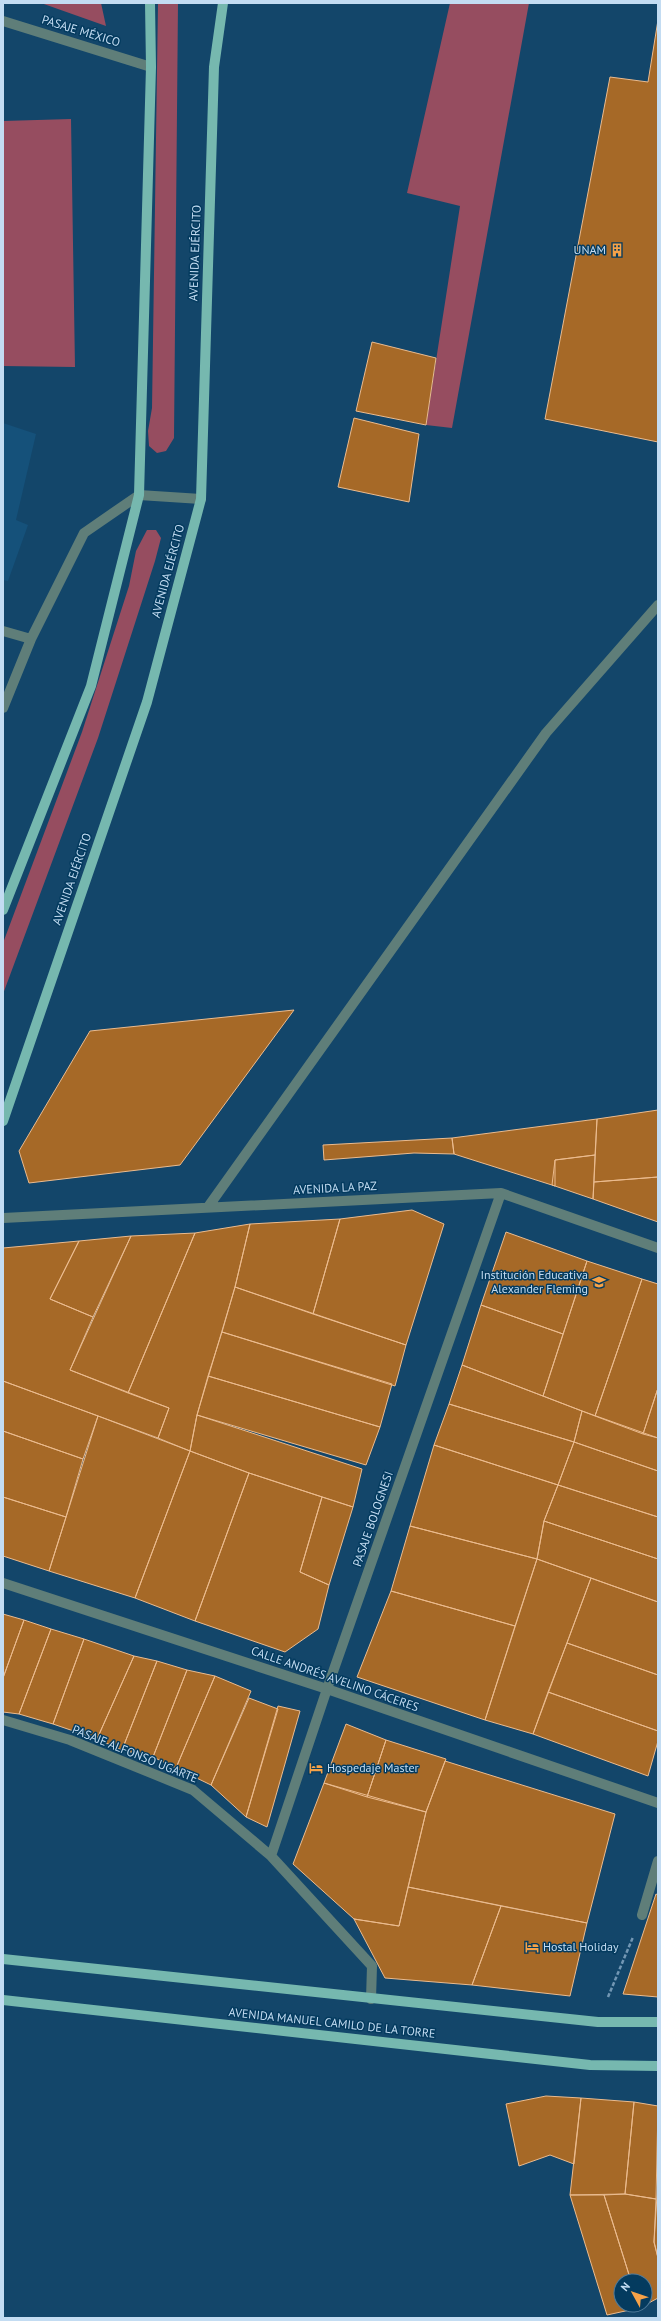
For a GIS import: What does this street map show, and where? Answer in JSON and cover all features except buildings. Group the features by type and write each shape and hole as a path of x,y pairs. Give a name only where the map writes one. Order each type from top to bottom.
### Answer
{"main road":[{"path":"3,910 91,686 139,496 151,67 150,3"},
{"name":"AVENIDA EJÉRCITO","path":"3,1121 147,702 200,499 214,67 223,3"},
{"path":"3,1959 598,2022 658,2022"},
{"name":"AVENIDA MANUEL CAMILO DE LA TORRE","path":"3,2000 590,2065 658,2066"}],"street":[{"name":"PASAJE MÉXICO","path":"3,21 151,67"},
{"path":"3,708 31,639 84,533 139,496 200,499"},
{"path":"208,1207 546,733 658,605"},
{"path":"3,631 31,639"},
{"name":"AVENIDA LA PAZ","path":"3,1218 501,1192 658,1248"},
{"name":"PASAJE BOLOGNESI","path":"271,1856 327,1689 501,1192"},
{"name":"CALLE ANDRÉS AVELINO CÁCERES","path":"3,1583 327,1689 658,1803"},
{"name":"PASAJE ALFONSO UGARTE","path":"3,1720 70,1740 194,1790 271,1856 372,1966 371,1999"},
{"path":"642,1915 658,1861"}],"path":[{"path":"598,2022 642,1915"}],"shaded area":[{"path":"41,3 101,3 106,26"},
{"path":"158,3 178,3 174,438 166,451 157,453 149,446 148,431 152,408"},
{"path":"450,3 529,3 452,428 426,425 460,206 407,193"},
{"path":"71,119 75,367 3,366 3,121"},
{"path":"3,423 36,434 16,520 28,525 8,581 3,580"},
{"path":"147,530 156,530 161,538 155,561 98,738 3,994 3,943 82,732 129,586 136,551"}],"place":[{"name":"UNAM","path":"617,250"},
{"name":"Institución Educativa Alexander Fleming","path":"599,1282"},
{"name":"Hospedaje Master","path":"316,1768"},
{"name":"Hostal Holiday","path":"532,1947"}]}
